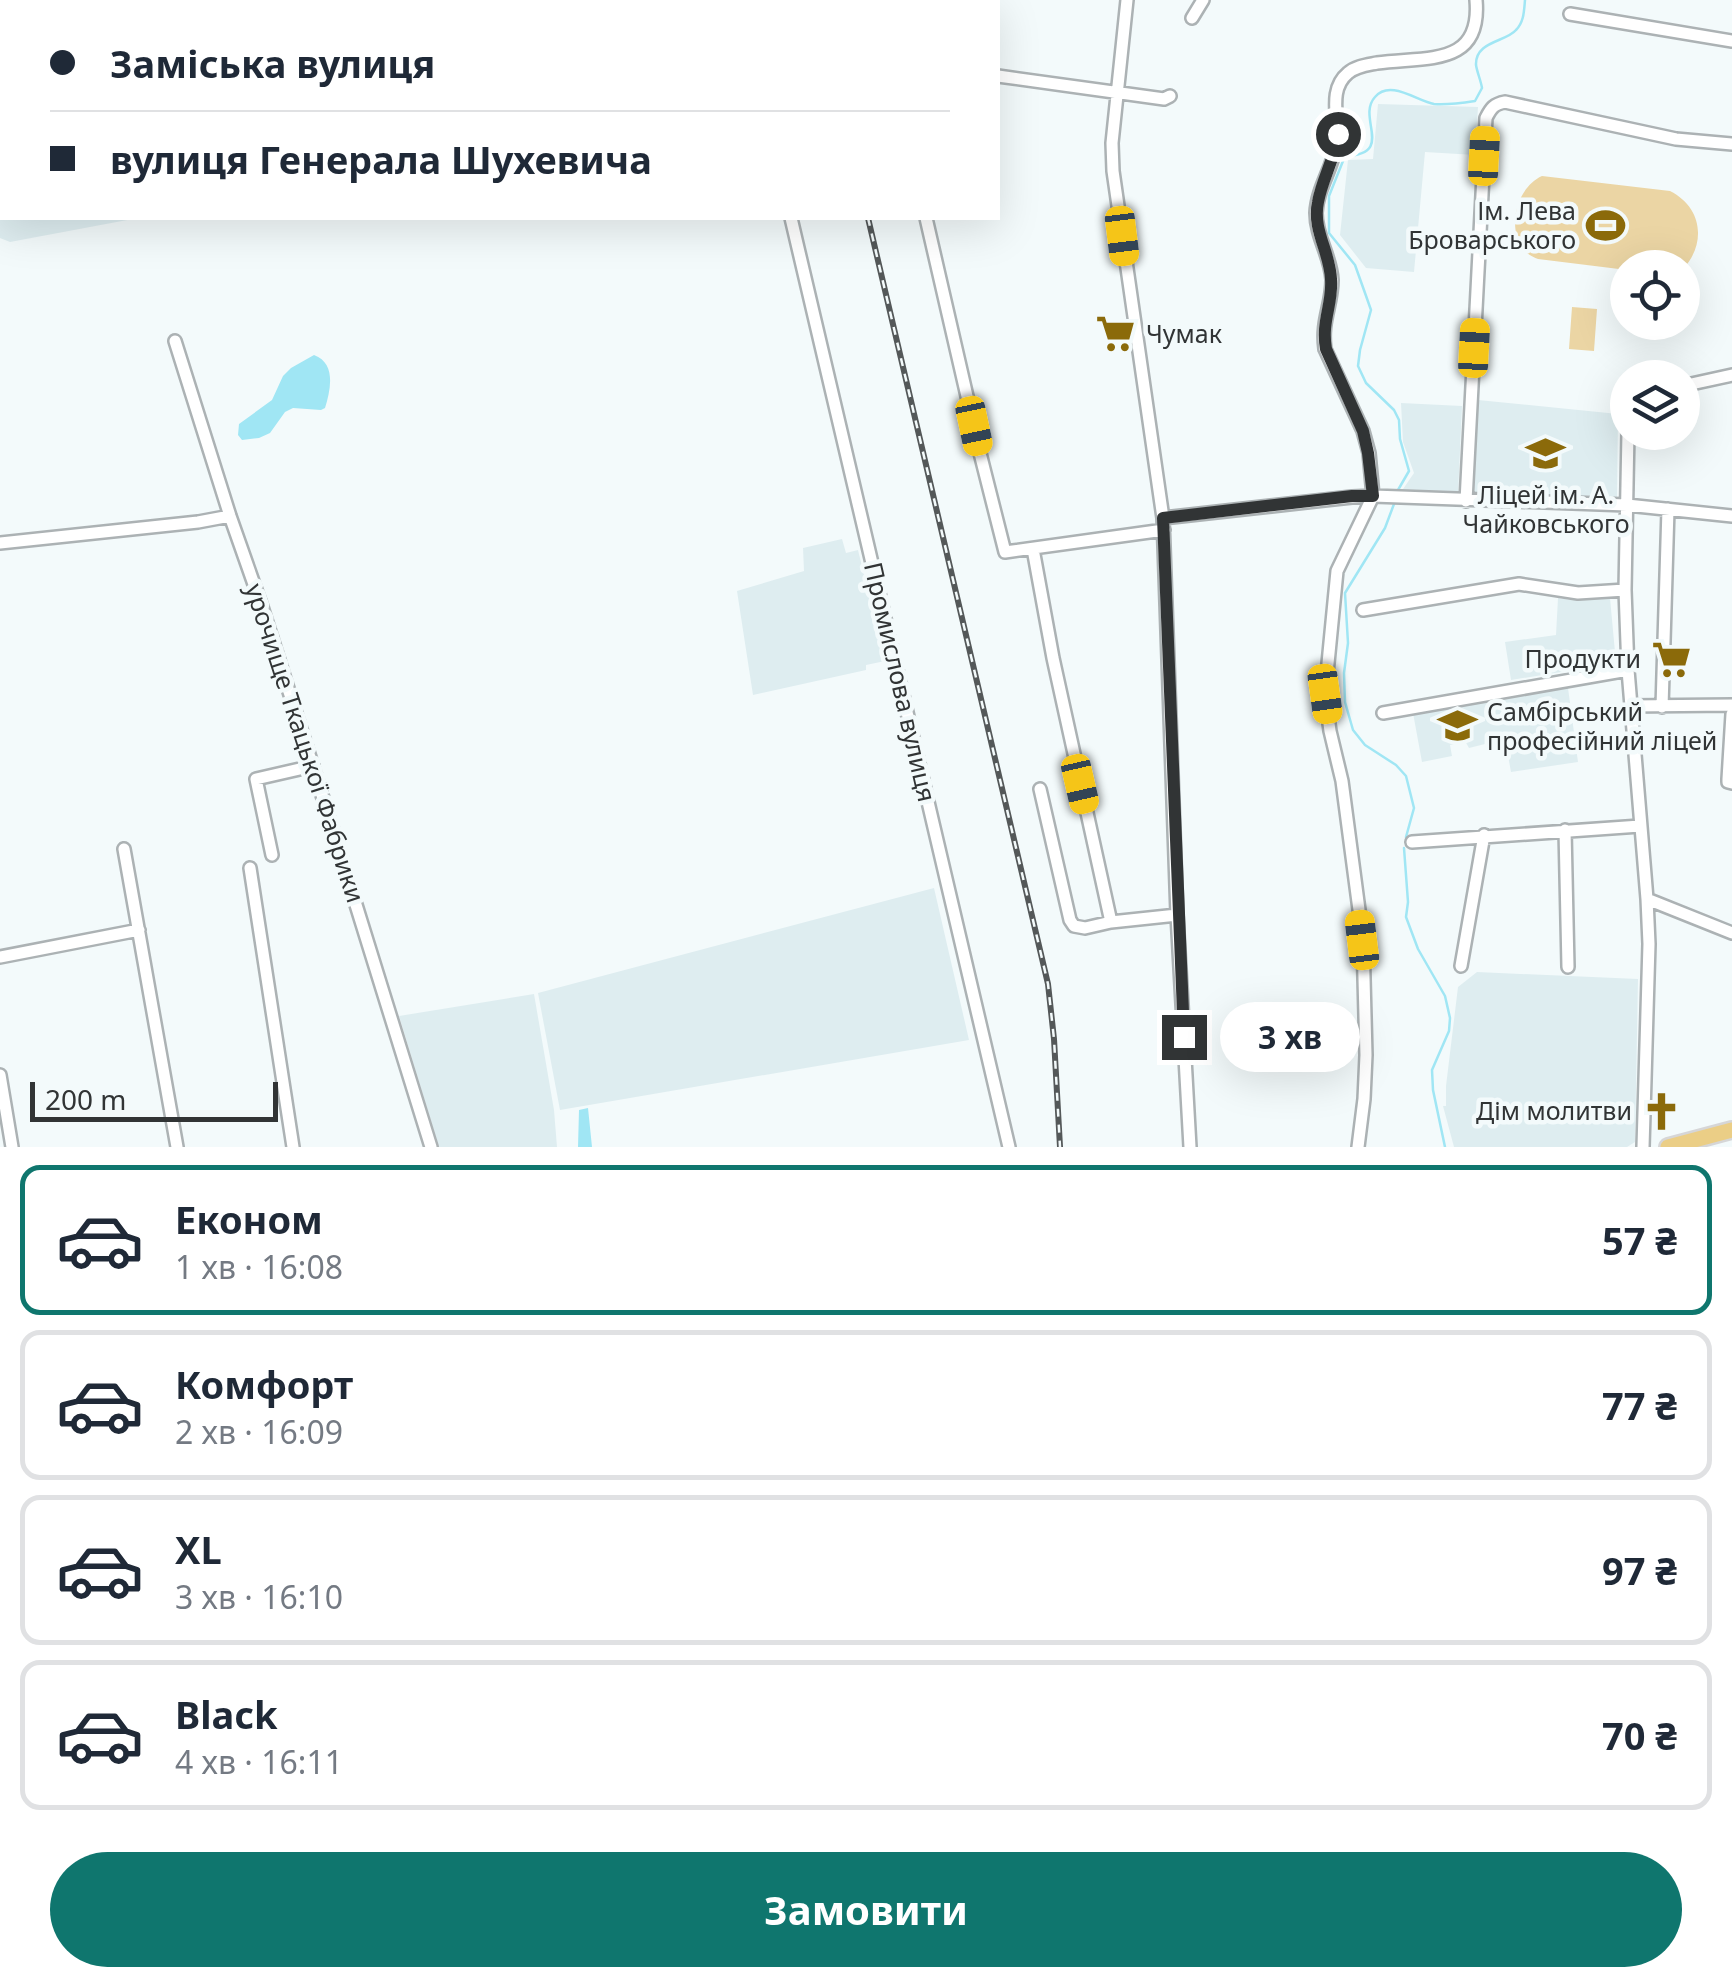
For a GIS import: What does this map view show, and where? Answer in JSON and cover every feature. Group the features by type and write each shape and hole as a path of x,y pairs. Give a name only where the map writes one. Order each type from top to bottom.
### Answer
{"main road":[{"path":"1668,1147 1732,1130"}],"street":[{"path":"1128,0 1112,143 1113,172 1163,524 1190,1147"},
{"path":"1192,18 1203,0"},
{"path":"1358,1147 1366,1055 1362,940 1342,781 1325,694 1337,571 1373,496 1363,431 1326,349 1323,334 1332,280 1316,214 1336,148 1337,91 1347,74 1362,66 1448,55 1461,48 1474,30 1476,0"},
{"path":"1570,14 1732,41"},
{"path":"1000,76 1117,94 1164,99 1170,96"},
{"path":"1466,500 1486,118 1491,108 1505,102 1676,139 1732,144"},
{"name":"Промислова вулиця","path":"791,220 1009,1147"},
{"path":"926,220 1005,552 1352,496 1628,506 1732,516"},
{"name":"урочище Ткацької Фабрики","path":"175,341 224,517 262,607 432,1147"},
{"path":"1700,382 1732,374"},
{"path":"1628,450 1628,670 1649,944 1642,1147"},
{"path":"1662,707 1668,509"},
{"path":"0,543 224,517"},
{"path":"1033,548 1111,922"},
{"path":"1362,610 1519,584 1578,594 1625,590"},
{"path":"1383,713 1628,670"},
{"path":"1630,706 1732,706"},
{"path":"1732,714 1728,779 1732,782"},
{"path":"272,855 256,779 313,766"},
{"path":"1040,789 1072,924 1085,928 1177,914"},
{"path":"1412,842 1640,826"},
{"path":"1565,830 1568,966"},
{"path":"1461,966 1484,836"},
{"path":"124,849 177,1147"},
{"path":"250,868 294,1147"},
{"path":"1648,899 1732,933"},
{"path":"0,957 139,930"},
{"path":"0,1075 12,1147"}],"shaded area":[{"path":"1378,104 1478,107 1475,155 1425,152 1414,272 1366,268 1340,235 1348,160 1373,159"},
{"name":"Ім. Лева Броварського","path":"1542,176 1670,191 1695,216 1696,248 1610,250 1610,268 1538,259 1527,253 1516,231 1518,205 1531,183"},
{"path":"0,220 127,220 10,242 0,238"},
{"path":"1572,307 1597,309 1594,351 1569,349"},
{"name":"Ліцей ім. А. Чайковського","path":"1478,400 1610,413 1610,450 1618,450 1617,500 1473,494"},
{"path":"1401,403 1462,406 1458,494 1401,492 1414,473 1403,442"},
{"path":"842,539 846,553 858,550 885,661 866,665 866,670 753,695 737,591 804,571 803,548"},
{"path":"1558,598 1610,598 1616,663 1511,680 1505,642 1556,635"},
{"path":"1568,688 1578,762 1511,772 1505,739 1469,748 1465,741 1450,745 1452,756 1422,762 1413,713"},
{"path":"934,888 969,1040 560,1110 538,993"},
{"path":"1477,972 1638,979 1635,1142 1627,1147 1454,1147 1443,1106 1458,987"},
{"path":"534,994 557,1147 439,1147 399,1016"}],"water":[{"path":"314,355 329,370 325,408 293,408 285,412 270,433 242,440 238,435 239,424 272,400 291,368"},
{"path":"588,1108 592,1147 578,1147 579,1110"}],"waterway":[{"path":"1398,490 1409,471 1399,420 1366,383 1358,366 1371,310 1355,265 1329,233 1329,196 1345,156 1369,149 1370,105 1375,97 1388,90 1434,104 1475,101 1482,88 1477,57 1480,51 1519,27 1525,0"},
{"path":"1394,504 1385,528 1345,593 1345,702 1353,730 1365,745 1406,776 1414,808 1406,837"},
{"path":"1404,848 1406,917 1418,949 1445,996 1450,1018 1449,1031 1432,1070 1445,1147"}],"railway":[{"path":"868,220 1048,984 1060,1147"}],"place":[{"name":"Ім. Лева Броварського","path":"1606,225"},
{"name":"Чумак","path":"1116,334"},
{"name":"Ліцей ім. А. Чайковського","path":"1546,454"},
{"name":"Продукти","path":"1671,659"},
{"name":"Самбірський професійний ліцей","path":"1457,726"},
{"name":"Дім молитви","path":"1662,1111"}],"route":[{"path":"1184,1037 1163,518 1373,496 1363,431 1323,334 1332,280 1316,214 1338,134"}]}
